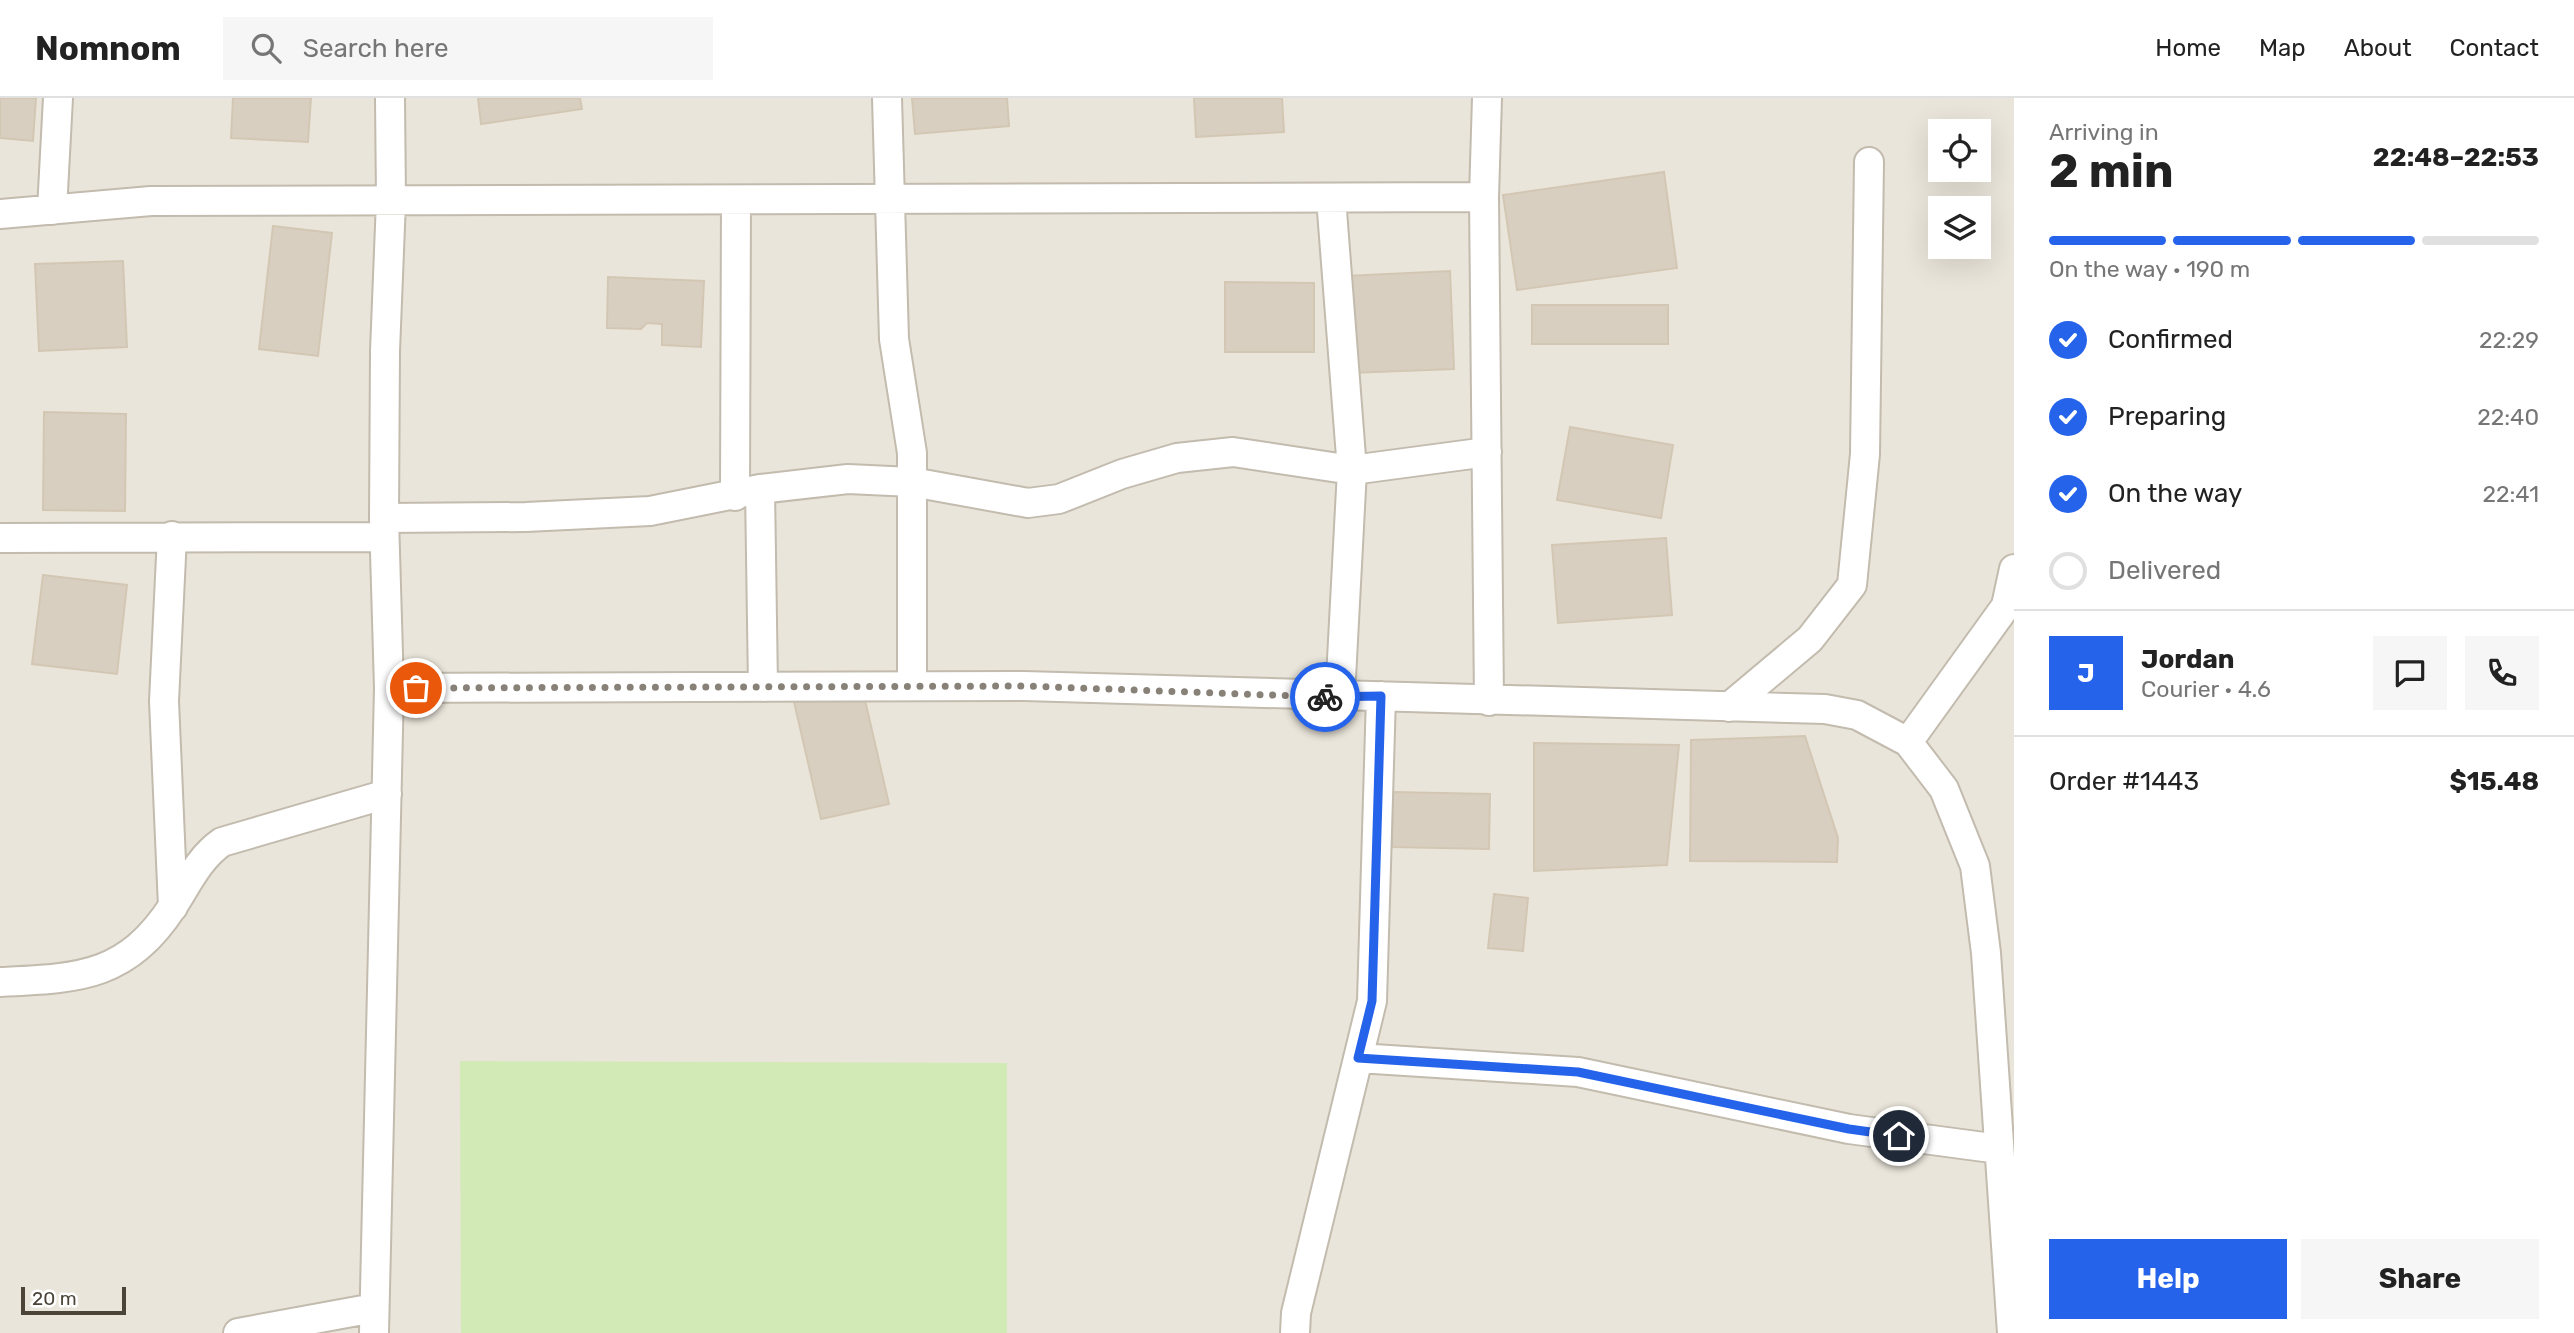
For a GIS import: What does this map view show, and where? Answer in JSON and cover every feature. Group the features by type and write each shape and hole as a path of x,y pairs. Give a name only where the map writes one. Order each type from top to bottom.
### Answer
{"street":[{"path":"52,210 58,98"},
{"path":"238,1333 374,1321 389,688 384,527 385,351 391,201 390,98"},
{"path":"887,98 894,339 912,453 912,687"},
{"path":"1487,98 1484,197 1489,701"},
{"path":"1729,707 1810,639 1852,585 1866,454 1869,162"},
{"path":"0,214 151,201 1484,197"},
{"path":"1331,198 1352,470 1340,697"},
{"path":"736,200 748,492 763,687"},
{"path":"0,538 172,536 650,511 748,492 848,479 912,482 1028,503 1059,499 1122,474 1177,458 1233,452 1352,470 1487,452"},
{"path":"172,536 164,701 173,907"},
{"path":"1908,742 2006,606 2014,569"},
{"path":"389,688 1024,686 1825,709 1857,715 1908,742 1944,789 1975,866 1986,953 2012,1333"},
{"path":"1295,1333 1296,1313 1372,1001 1381,696"},
{"path":"0,982 50,979 97,971 123,960 148,939 173,907 209,850 222,842 387,794"},
{"path":"1358,1058 1578,1072 1849,1129 1999,1149"}],"shaded area":[{"path":"0,98 2014,98 2014,1333 0,1333"}],"green space":[{"path":"460,1061 1007,1063 1007,1333 461,1333"}],"building":[{"path":"0,98 36,98 33,141 0,138"},
{"path":"233,98 311,98 308,142 231,138"},
{"path":"478,98 580,98 582,109 481,124"},
{"path":"912,98 1007,98 1009,126 915,134"},
{"path":"1194,98 1282,98 1284,132 1196,137"},
{"path":"1664,172 1677,268 1517,290 1503,195"},
{"path":"273,226 332,233 318,356 259,349"},
{"path":"123,261 127,347 39,351 35,264"},
{"path":"1450,271 1454,369 1350,373 1346,276"},
{"path":"608,277 704,281 701,347 662,345 662,324 647,323 641,329 607,328"},
{"path":"1225,282 1314,283 1314,352 1225,352"},
{"path":"1532,305 1668,305 1668,344 1532,344"},
{"path":"44,412 126,414 125,511 43,510"},
{"path":"1570,427 1673,445 1661,518 1557,500"},
{"path":"1666,538 1672,615 1558,623 1552,545"},
{"path":"43,575 127,585 117,674 32,664"},
{"path":"862,687 889,804 821,819 794,702"},
{"path":"1805,736 1838,838 1837,862 1690,861 1691,740"},
{"path":"1534,743 1679,745 1667,865 1534,871"},
{"path":"1393,792 1490,794 1489,849 1392,847"},
{"path":"1494,894 1528,898 1523,951 1488,948"}],"way so far":[{"path":"416,688 1024,686 1325,697"}],"route":[{"path":"1325,697 1381,696 1372,1001 1358,1058 1578,1072 1849,1129 1899,1136"}]}
